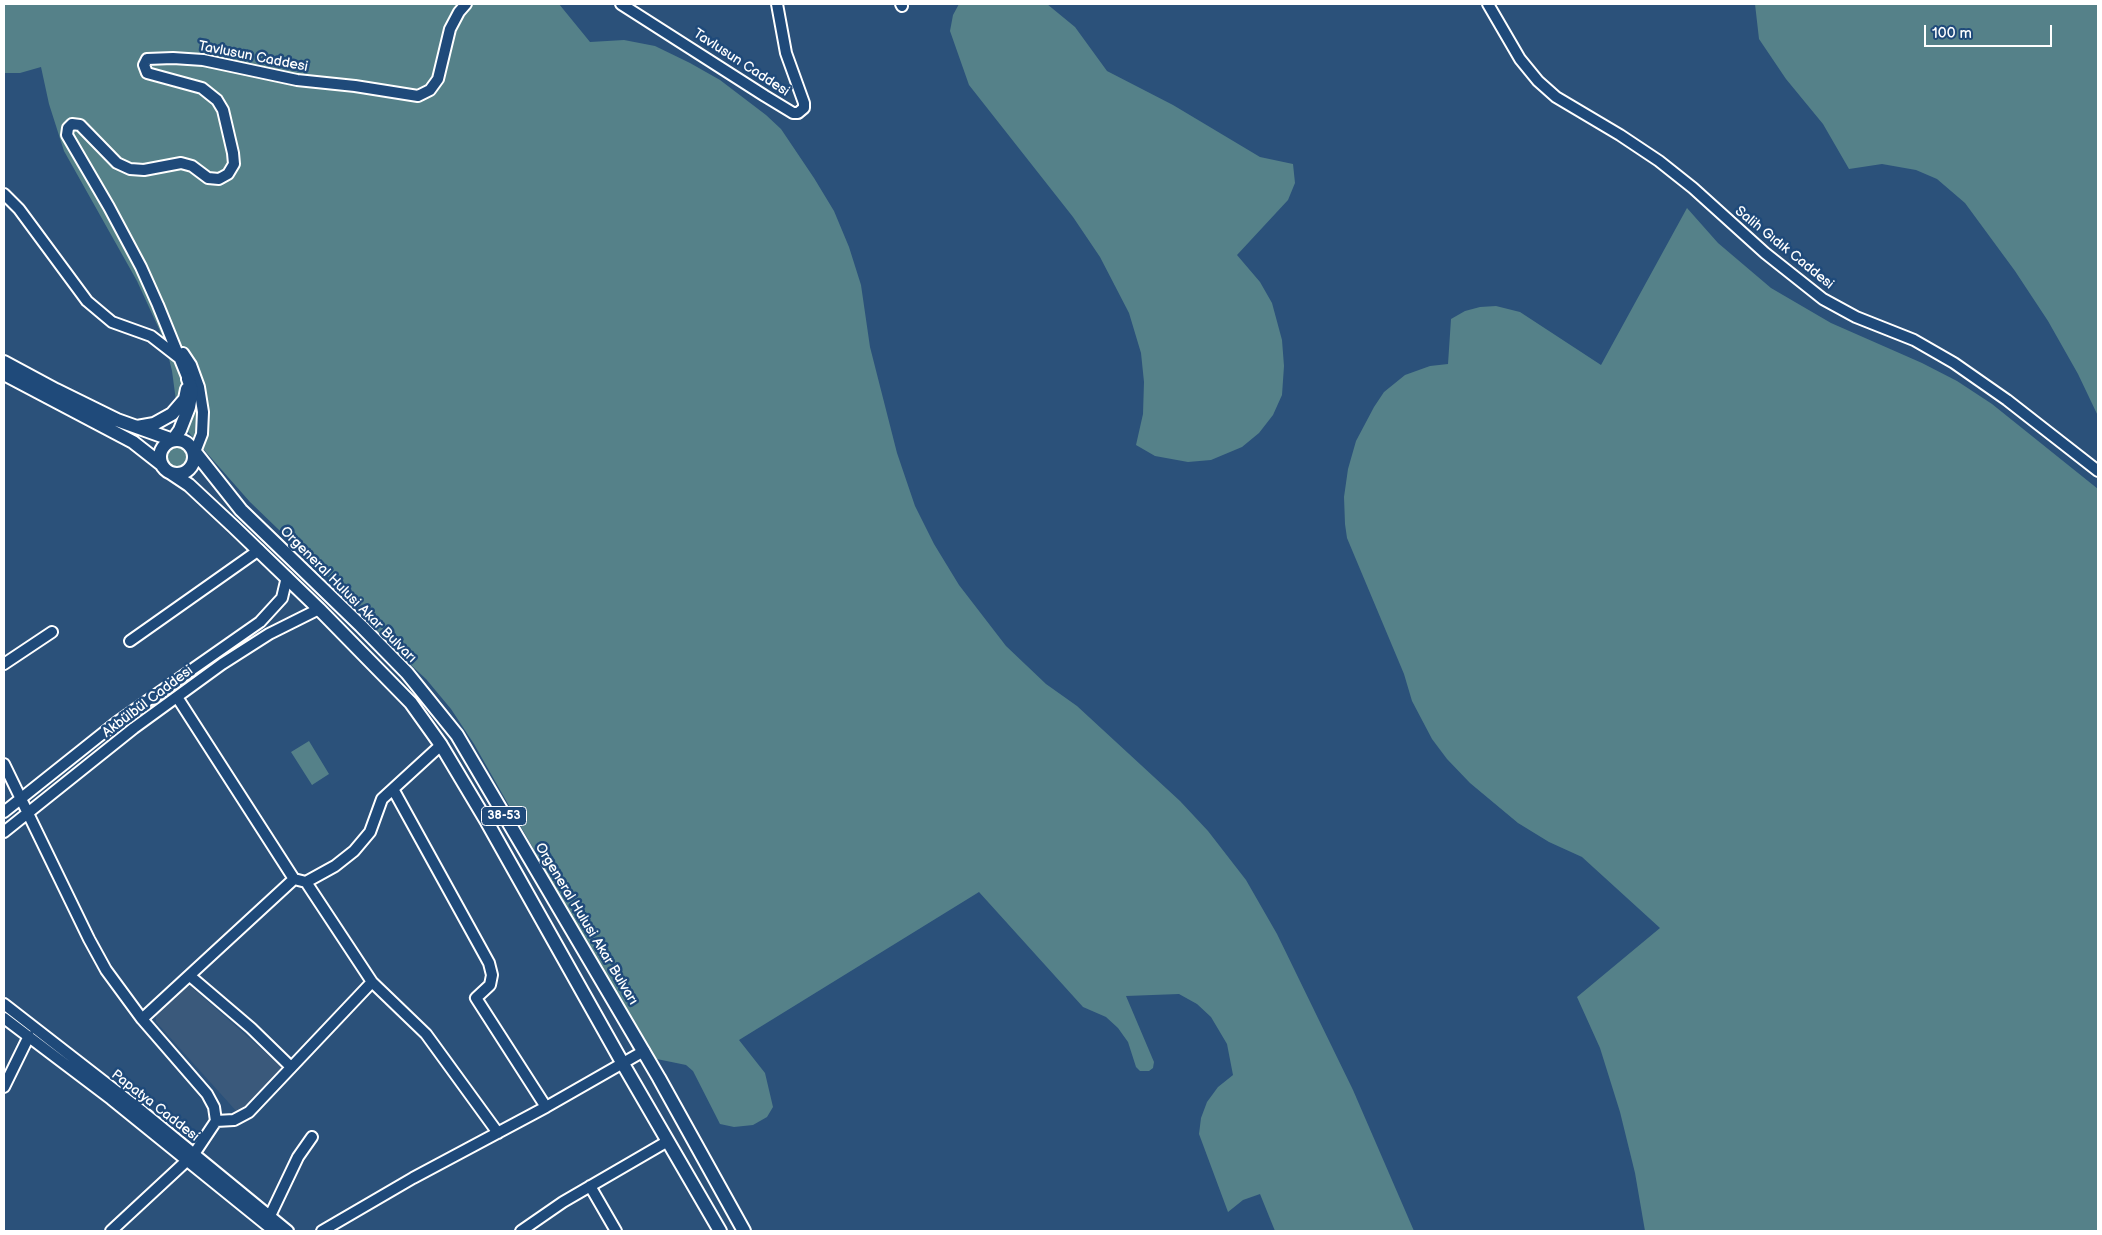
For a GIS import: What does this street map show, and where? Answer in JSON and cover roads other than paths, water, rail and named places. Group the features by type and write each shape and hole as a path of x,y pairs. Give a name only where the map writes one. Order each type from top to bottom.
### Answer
{"main road":[{"path":"4,362 134,428 173,440 184,441 195,452 193,463 182,473 171,473"},
{"path":"4,374 133,442 188,485 287,577 411,703 441,745 487,822 622,1064 720,1231"},
{"path":"134,428 154,424 172,414 185,399 188,379"},
{"path":"161,464 160,452 167,442 173,440 180,430 189,407 192,390 188,379"},
{"name":"Orgeneral Hulusi Akar Bulvarı","path":"195,452 241,510 407,673 457,735 644,1051 744,1231"}],"street":[{"name":"Tavlusun Caddesi","path":"188,379 150,286 128,242 67,135 69,126 80,125 117,163 130,168 144,170 181,163 192,166 208,178 219,179 228,174 234,164 223,110 218,100 202,88 147,73 144,65 147,59 203,60 297,80 355,86 418,96 430,90 438,79 450,29 459,12 466,4"},
{"name":"Tavlusun Caddesi","path":"621,4 765,96 794,113 798,113 804,108 804,103 786,53 777,4"},
{"name":"Salih Gıdık Caddesi","path":"1488,4 1520,59 1538,81 1556,97 1659,161 1823,300 1845,312 1914,340 1954,363 2007,400 2098,471"},
{"path":"4,194 19,209 87,301 112,322 151,336 180,359"},
{"name":"Tavlusun Caddesi","path":"172,338 191,366 200,387 203,412 202,434 195,452"},
{"path":"130,641 259,550"},
{"name":"Akbülbül Caddesi","path":"4,812 124,717 260,622 282,598 287,577"},
{"name":"Akbülbül Caddesi","path":"4,832 134,728 222,664 269,634 319,609"},
{"path":"4,664 52,632"},
{"path":"177,697 294,878 306,882 372,982 426,1034 498,1133"},
{"path":"306,882 335,866 362,842 370,832 382,799 441,745"},
{"path":"4,764 97,955 116,985 142,1019 208,1094 214,1107 216,1121 190,1157 111,1231"},
{"path":"393,789 489,963 492,975 490,985 476,998 546,1108"},
{"path":"142,1019 294,878"},
{"path":"190,976 251,1028 291,1067"},
{"path":"216,1121 234,1120 245,1115 372,982"},
{"name":"Papatya Caddesi","path":"4,1004 268,1220 288,1231"},
{"name":"Papatya Caddesi","path":"4,1018 190,1157"},
{"path":"4,1087 29,1036"},
{"path":"322,1231 546,1108 644,1051"},
{"path":"268,1220 298,1157 312,1137"},
{"path":"521,1231 563,1202 668,1141"},
{"path":"590,1186 616,1231"},
{"name":"Papatya Caddesi","path":"268,1220 274,1231"}]}
